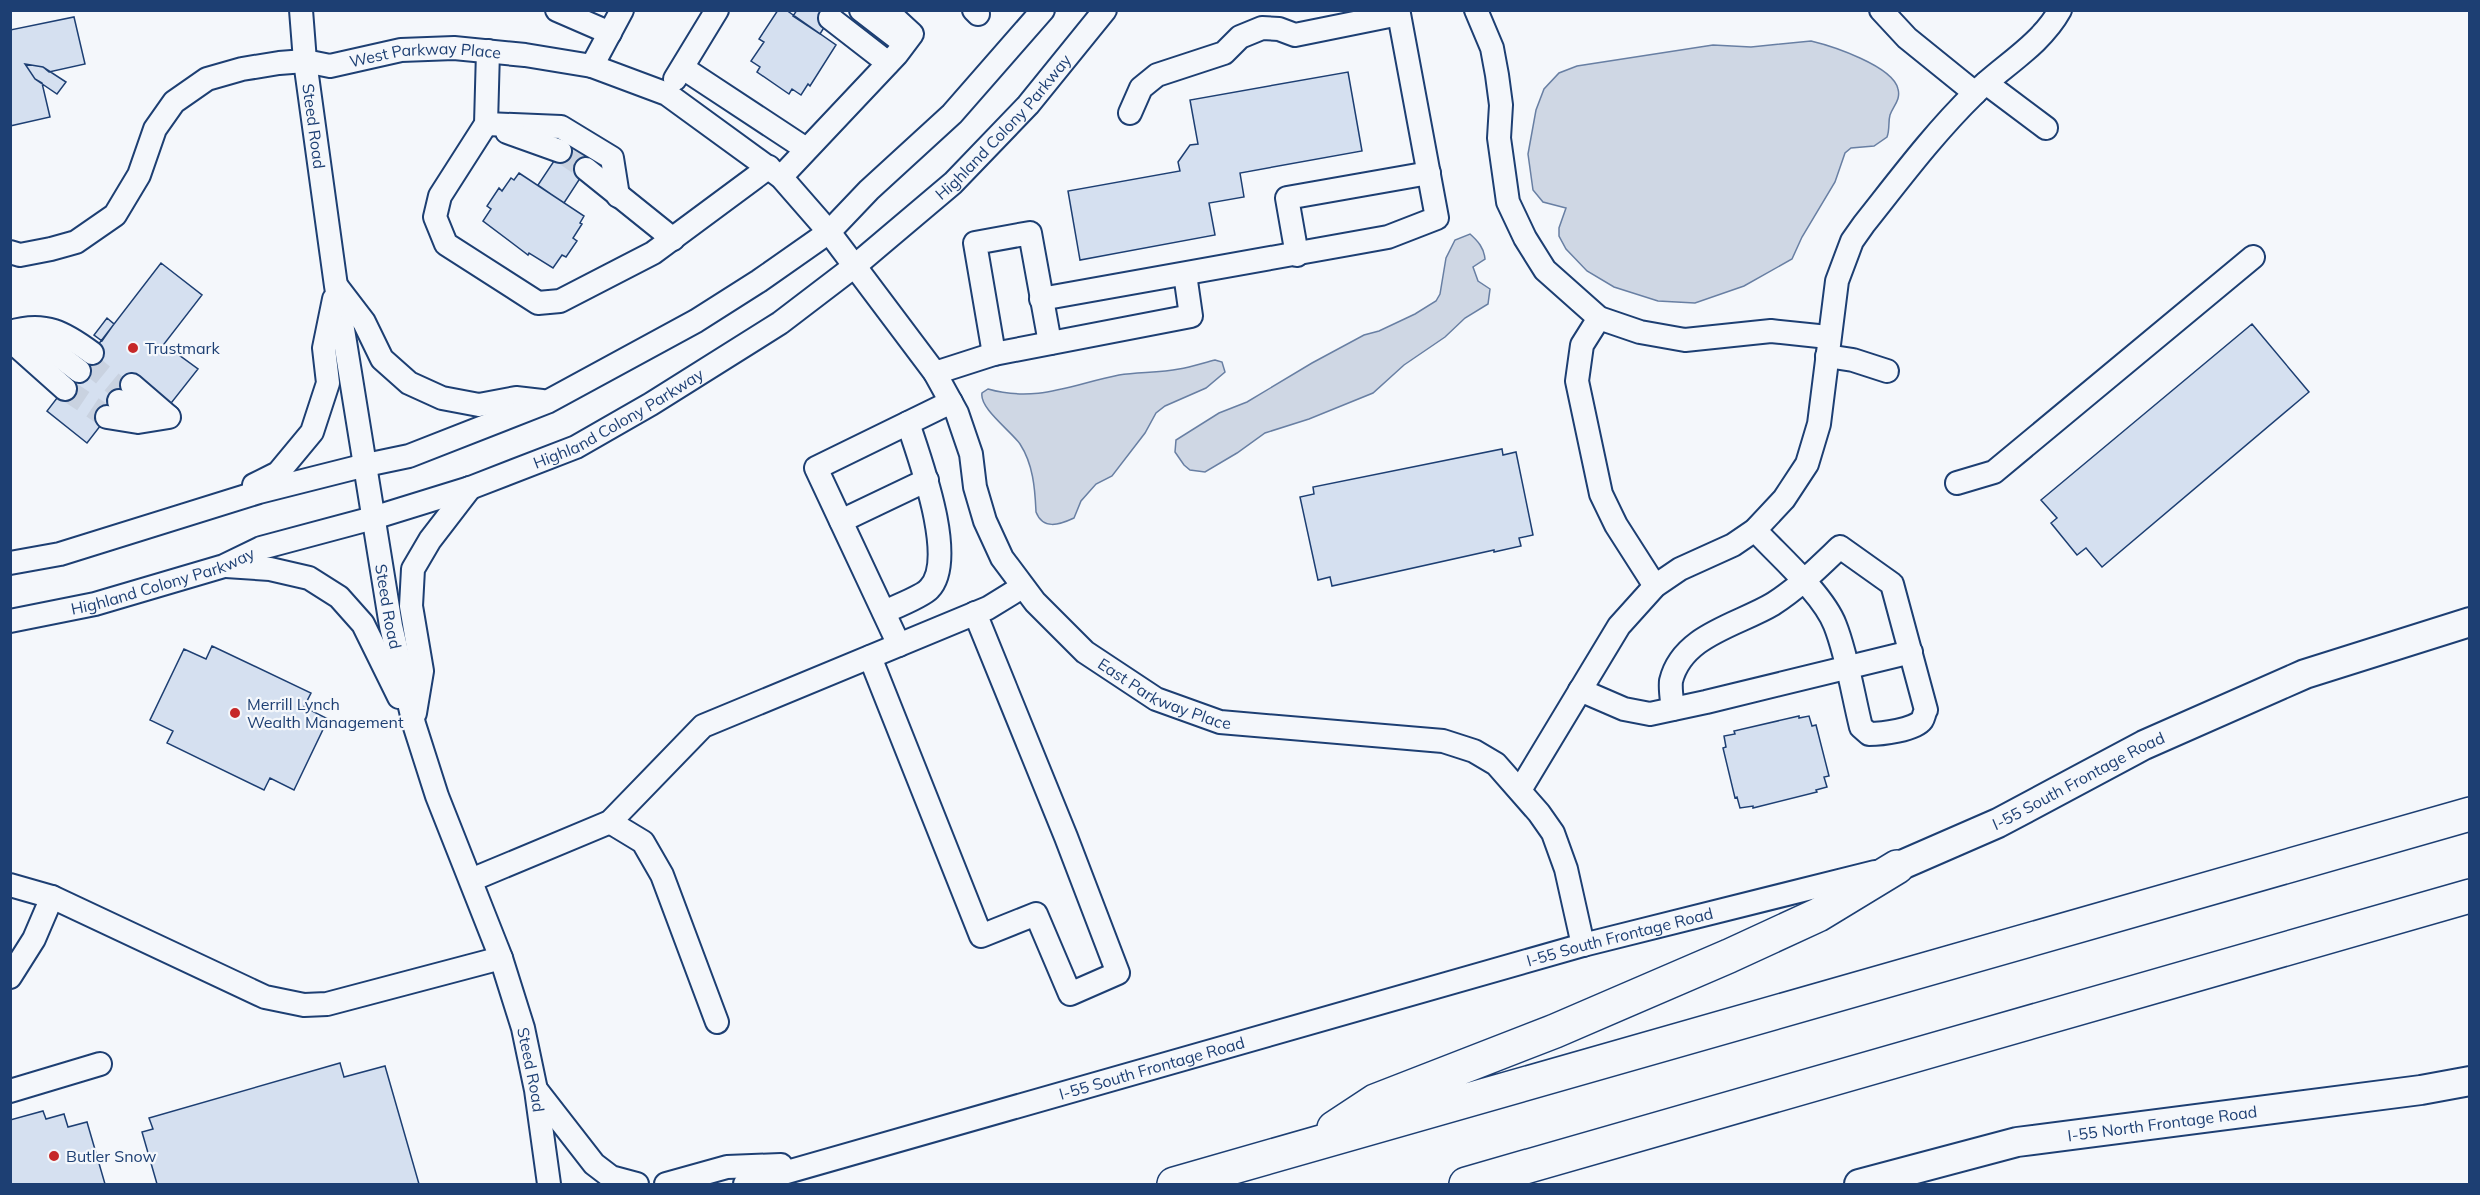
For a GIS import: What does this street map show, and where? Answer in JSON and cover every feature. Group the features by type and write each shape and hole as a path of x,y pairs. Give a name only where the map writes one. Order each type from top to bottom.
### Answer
{"highway":[{"path":"1174,1185 2469,814"},
{"path":"1307,1146 1375,1101 1555,1031 1729,956 1818,915 1897,867"},
{"path":"1466,1185 2469,896"}],"main road":[{"name":"I-55 South Frontage Road","path":"1897,867 1998,823 2144,745 2305,674 2469,622"},
{"name":"I-55 North Frontage Road","path":"1859,1185 2018,1142 2421,1090 2469,1081"}],"street":[{"name":"Steed Road","path":"301,10 305,61 336,286 391,626 414,724 437,796 501,958 523,1028 536,1090 549,1185"},
{"path":"557,10 610,33"},
{"path":"592,66 622,10"},
{"path":"667,94 717,10"},
{"path":"861,10 900,48"},
{"path":"886,10 900,48"},
{"path":"10,563 60,554 211,506 366,465 410,456 547,402 696,321 829,232 869,190 952,114 1043,10"},
{"name":"Highland Colony Parkway","path":"10,621 95,604 224,566 261,548 373,518 470,488 576,447 651,404 780,323 856,265 953,183 1028,105 1105,10"},
{"path":"1476,10 1492,48 1497,75 1501,105 1499,138 1509,202 1525,238 1545,270 1599,318 1640,332 1685,340 1771,331 1828,346 1852,360 1887,371"},
{"path":"1881,10 1907,38 2046,128"},
{"path":"1520,790 1619,626 1655,586 1680,569 1732,545 1755,530 1784,499 1807,464 1819,423 1837,282 1852,241 1907,171 1981,88 2028,48 2060,10"},
{"path":"835,14 900,48"},
{"path":"1041,299 1388,237 1437,218 1399,14 1295,35 1280,29 1261,16 1224,53 1157,75 1141,88 1130,113"},
{"name":"West Parkway Place","path":"10,252 20,255 76,242 115,215 139,175 155,129 174,102 207,79 242,69 279,63 305,61 330,66 401,50 454,48 592,66 667,94 775,172 856,265"},
{"path":"488,51 486,124 440,196 435,217 446,244 538,303 560,301 653,253 775,172 806,149 900,48"},
{"path":"683,68 806,149"},
{"path":"486,124 561,151"},
{"path":"486,124 561,127 612,158 618,196"},
{"path":"586,169 673,239"},
{"path":"1297,255 1287,198 1428,174"},
{"path":"994,354 975,243 1030,234 1050,343"},
{"path":"1957,483 1994,472 2253,257"},
{"name":"East Parkway Place","path":"856,265 935,373 951,402 971,454 975,487 985,521 1002,558 1022,587 1086,652 1156,699 1220,722 1443,741 1474,751 1496,764 1520,790 1553,833 1566,869 1583,945"},
{"path":"935,373 994,354 1191,316 1185,274"},
{"path":"336,286 364,322 382,359 409,383 442,399 479,405 516,398 547,402"},
{"path":"211,506 278,473 312,432 328,383 324,348 336,286"},
{"path":"1599,318 1582,345 1577,381 1601,494 1616,525 1655,586"},
{"path":"10,335 44,336 62,343 79,371 10,335"},
{"path":"119,401 130,408 169,417"},
{"path":"899,645 816,468 951,402"},
{"path":"884,612 929,590 940,567 936,522 927,480 908,423"},
{"path":"841,521 927,480"},
{"path":"414,724 422,671 411,606 413,569 430,540 470,488"},
{"path":"1673,709 1671,684 1677,663 1706,637 1773,604 1803,582 1840,547 1892,584 1926,710 1922,720 1913,727 1869,734 1861,727 1835,623 1822,603 1803,582 1755,530"},
{"path":"224,566 270,569 309,578 339,597 363,624 414,724"},
{"path":"471,880 610,822 703,726 988,608 1022,587"},
{"path":"870,657 981,936 1036,914 1070,994 1118,973 1066,837 975,613"},
{"path":"1580,690 1624,709 1650,714 1911,652"},
{"path":"610,822 643,842 662,875 717,1022"},
{"name":"I-55 South Frontage Road","path":"745,1185 1583,945 1897,867"},
{"path":"10,885 52,897 265,997 285,1002 327,1004 501,958"},
{"path":"10,977 34,939 52,897"},
{"path":"10,1091 100,1064"},
{"path":"536,1090 594,1164 611,1177 637,1185"},
{"path":"666,1185 727,1167 816,1164"}],"shaded area":[{"path":"1811,41 1833,47 1874,65 1894,81 1898,89 1898,96 1890,115 1887,137 1874,146 1851,148 1845,153 1835,182 1802,237 1792,259 1744,286 1695,303 1658,301 1614,287 1587,271 1566,249 1559,236 1559,228 1566,208 1543,202 1533,190 1528,154 1536,110 1544,89 1559,73 1577,66 1713,45 1751,47"},
{"path":"1470,234 1483,251 1485,259 1473,267 1478,281 1490,289 1488,304 1465,318 1445,337 1404,365 1373,393 1309,419 1265,433 1205,472 1190,470 1184,465 1175,452 1176,440 1219,413 1247,402 1364,335 1379,331 1415,314 1436,301 1440,294 1446,258 1455,240"},
{"path":"1215,360 1222,362 1225,372 1206,388 1165,406 1156,413 1145,433 1112,476 1096,484 1081,501 1074,518 1063,523 1047,524 1039,518 1036,512 1028,460 1020,444 985,405 982,393 988,389 1023,394 1055,391 1119,375 1172,370"}],"building":[{"path":"778,10 786,10 836,45 810,86 808,84 801,95 792,89 789,94 757,72 760,67 751,61 764,42 759,39"},
{"path":"797,10 835,10 820,34 793,16"},
{"path":"74,17 85,64 49,72 43,67 25,64 35,79 42,83 50,117 10,126 10,30"},
{"path":"25,64 43,67 66,82 57,94 35,79"},
{"path":"1348,72 1362,151 1240,173 1244,197 1209,203 1215,235 1080,260 1068,191 1180,171 1178,162 1190,145 1198,144 1190,100"},
{"path":"564,146 590,163 564,203 538,185"},
{"path":"519,173 584,216 573,238 577,241 566,257 562,255 553,268 529,253 528,255 483,221 491,209 487,206 499,188 502,191 511,178 514,180"},
{"name":"Trustmark","path":"161,263 202,295 164,344 198,369 168,407 135,381 87,443 47,411"},
{"path":"107,318 114,324 102,341 94,335"},
{"path":"2252,324 2309,392 2102,567 2086,548 2077,555 2051,523 2057,518 2041,500"},
{"path":"1502,449 1503,455 1516,452 1533,535 1519,538 1521,546 1332,586 1330,577 1318,580 1300,497 1314,494 1313,487"},
{"name":"Merrill Lynch Wealth Management","path":"212,646 311,693 304,707 328,719 294,790 270,778 264,790 167,743 173,731 150,720 184,649 206,659"},
{"path":"1799,716 1799,718 1809,716 1812,726 1816,725 1829,776 1824,777 1827,787 1816,790 1817,792 1753,808 1753,806 1740,808 1737,797 1735,798 1723,748 1726,747 1724,736 1735,734 1734,731"},
{"path":"340,1063 344,1077 385,1066 419,1184 157,1184 142,1132 153,1129 149,1118"},
{"name":"Butler Snow","path":"43,1111 46,1119 64,1114 68,1127 87,1122 105,1184 10,1184 10,1120"}],"tunnel":[{"path":"560,151 586,169"},
{"path":"86,361 125,393"},
{"path":"65,389 107,417"}],"place":[{"name":"Trustmark","path":"133,348"},
{"name":"Merrill Lynch Wealth Management","path":"235,713"},
{"name":"Butler Snow","path":"54,1156"}]}
